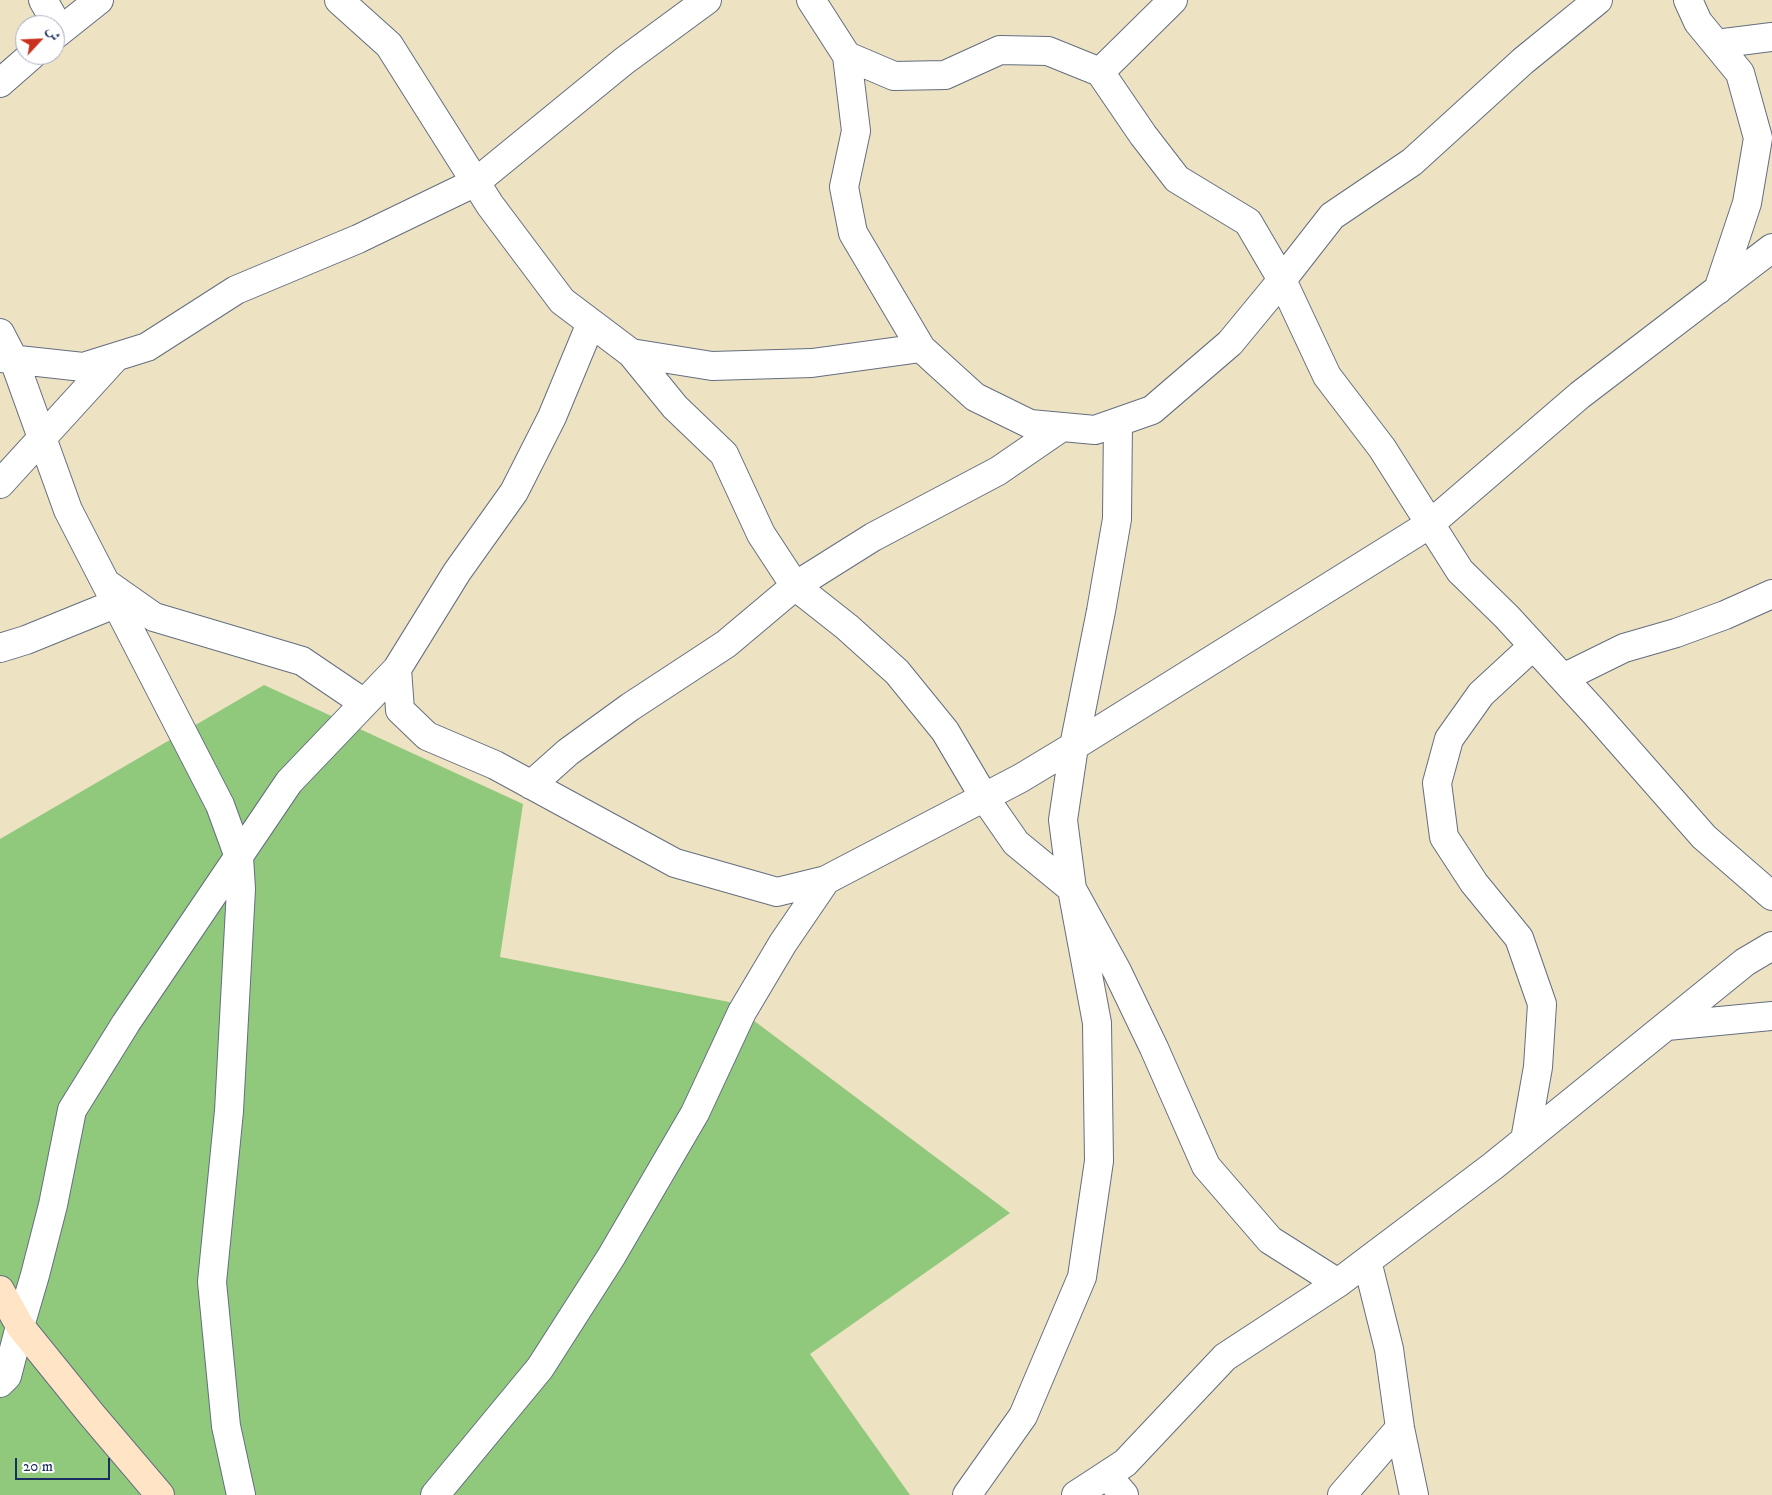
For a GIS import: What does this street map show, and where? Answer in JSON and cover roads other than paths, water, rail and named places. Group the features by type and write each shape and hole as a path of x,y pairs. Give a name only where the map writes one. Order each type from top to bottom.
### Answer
{"main road":[{"path":"0,1290 20,1326 160,1495"}],"street":[{"path":"43,0 50,15"},
{"path":"65,27 99,0"},
{"path":"339,0 389,45 490,205 562,302 631,353 675,408 724,454 761,534 795,586 847,627 897,672 945,731 984,797 1016,843 1072,889 1117,971 1154,1048 1206,1166 1270,1240 1338,1283"},
{"path":"7,359 83,367 147,347 236,290 358,239 476,182 624,61 707,0"},
{"path":"811,0 847,56 856,131 844,187 853,233 921,348 975,397 1030,424 1095,430 1152,410 1230,343 1332,216 1412,162 1523,61 1598,0"},
{"path":"1100,72 1173,0"},
{"path":"1688,0 1698,22 1740,74 1758,138 1747,203 1718,290"},
{"path":"1716,44 1772,37"},
{"path":"847,56 894,76 911,76 945,75 1000,50 1048,51 1100,72 1143,135 1177,178 1248,222 1282,280 1327,376 1382,448 1460,571 1534,646 1704,837 1772,896"},
{"path":"0,83 21,65"},
{"path":"397,669 400,710 427,736 495,765 675,864 777,892 826,880 1021,778 1430,524 1580,395 1772,248"},
{"path":"0,1383 7,1376 36,1275 53,1205 72,1110 126,1023 289,782 397,669 457,572 514,492 552,417 591,323"},
{"path":"0,332 7,359 42,438 68,510 220,805 240,857 241,889 229,1111 212,1282 226,1426 241,1495"},
{"path":"631,353 712,366 812,364 921,348"},
{"path":"0,484 116,357"},
{"path":"967,1495 1023,1416 1082,1277 1099,1161 1097,1023 1072,889 1063,820 1074,746 1117,519 1118,422"},
{"path":"531,785 568,752 630,707 726,644 795,586 873,537 998,471 1062,427"},
{"path":"112,593 154,617 302,661 364,703"},
{"path":"0,648 26,640 112,593"},
{"path":"1563,678 1624,648 1684,630 1725,615 1772,594"},
{"path":"1526,1140 1538,1068 1542,1004 1519,938 1474,883 1444,837 1438,783 1449,739 1454,731 1481,694 1534,646"},
{"path":"435,1495 540,1368 606,1265 695,1113 742,1012 783,943 826,880"},
{"path":"1076,1495 1116,1485 1125,1463 1225,1357 1338,1283 1526,1140 1744,962 1772,946"},
{"path":"1667,1026 1772,1016"},
{"path":"1367,1261 1388,1349 1400,1428 1414,1495"},
{"path":"1342,1495 1400,1428"}]}
